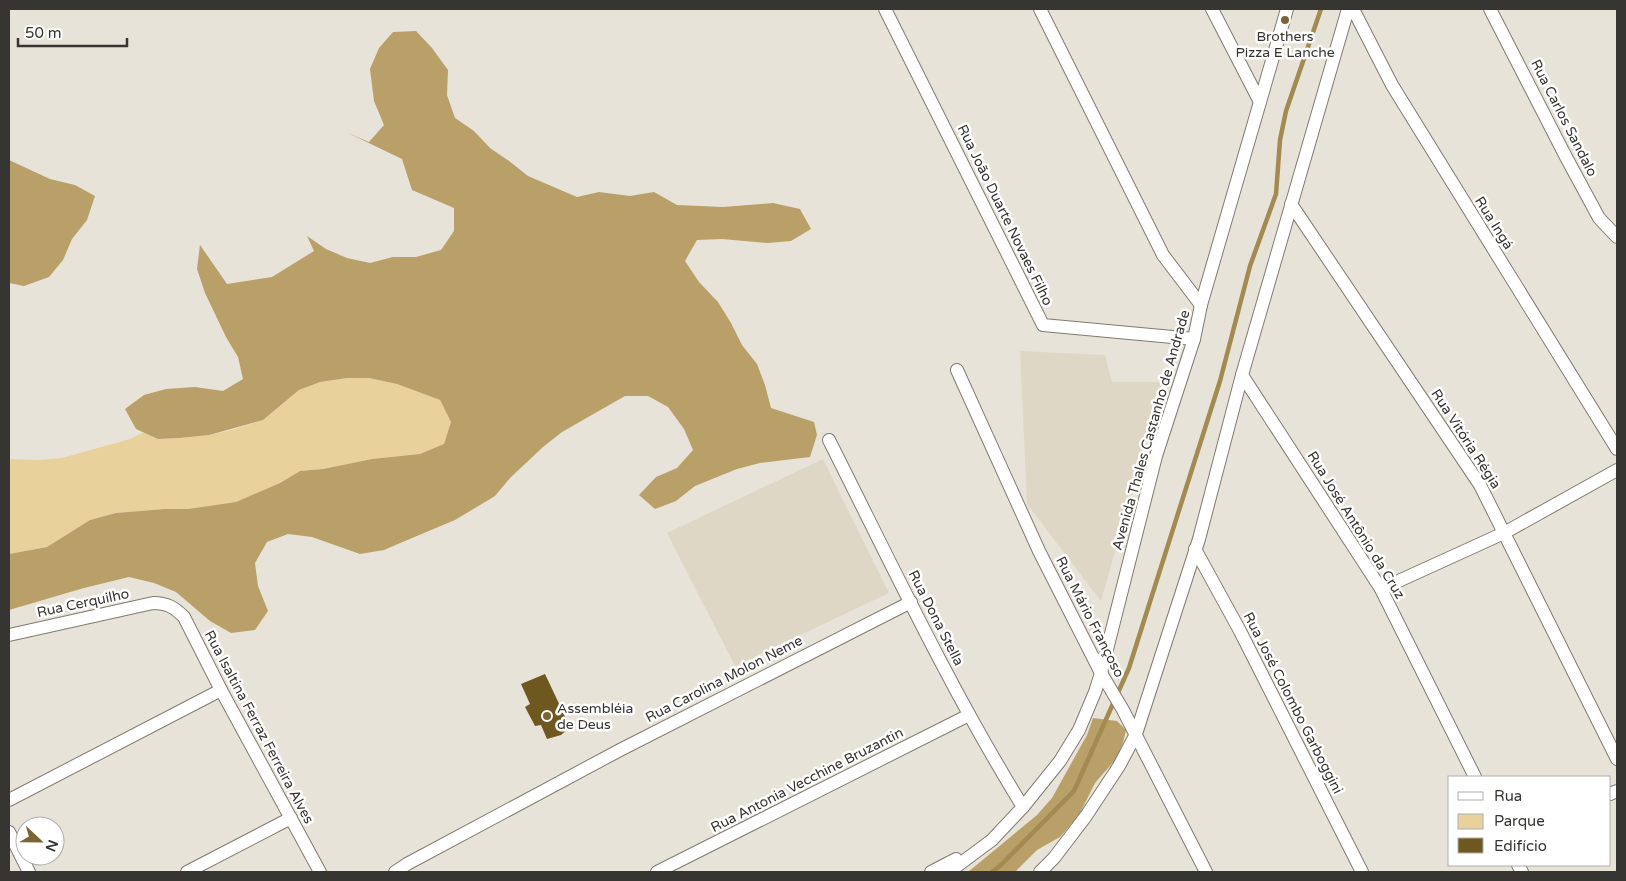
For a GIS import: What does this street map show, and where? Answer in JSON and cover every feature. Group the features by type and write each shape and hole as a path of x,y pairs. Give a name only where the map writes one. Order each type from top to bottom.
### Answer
{"street":[{"name":"Rua João Duarte Novaes Filho","path":"886,9 1043,325 1194,339"},
{"path":"1040,9 1163,255 1201,305"},
{"path":"1212,9 1260,102"},
{"name":"Avenida Thales Castanho de Andrade","path":"949,872 992,840 1060,761 1079,730 1095,692 1156,456 1194,339 1201,305 1287,9"},
{"path":"1042,872 1092,807 1119,766 1136,734 1195,549 1242,375 1348,9"},
{"name":"Rua Ingá","path":"1352,9 1392,86 1617,449"},
{"name":"Rua Carlos Sandalo","path":"1490,9 1566,158 1599,218 1617,237"},
{"name":"Rua Vitória Régia","path":"1291,204 1480,485 1617,759"},
{"name":"Rua Mário Françoso","path":"957,370 1039,551 1101,673 1124,710 1206,872"},
{"name":"Rua José Antônio da Cruz","path":"1242,375 1381,589 1474,776"},
{"name":"Rua Dona Stella","path":"829,440 970,715 1023,806"},
{"path":"1381,589 1504,533 1617,470"},
{"name":"Rua José Colombo Garboggini","path":"1195,549 1240,631 1362,872"},
{"name":"Rua Carolina Molon Neme","path":"395,872 620,750 911,602"},
{"name":"Rua Cerquilho","path":"9,635 153,603 164,603"},
{"name":"Rua Isaltina Ferraz Ferreira Alves","path":"164,603 176,609 184,617 221,690 320,872"},
{"path":"9,800 221,690"},
{"name":"Rua Antonia Vecchine Bruzantin","path":"657,872 970,715"},
{"path":"188,872 291,818"},
{"path":"9,832 29,872"},
{"path":"931,872 992,840"}],"shaded area":[{"path":"416,31 432,48 448,70 447,95 455,118 474,131 490,148 528,176 577,197 599,192 630,196 654,192 677,205 723,207 773,203 800,209 811,229 791,241 768,243 722,239 697,240 685,261 699,282 718,302 742,345 757,364 771,408 814,422 817,435 810,457 760,463 737,469 695,486 676,501 655,509 639,495 656,477 677,468 693,450 684,429 668,407 648,396 625,396 562,432 510,478 495,496 455,520 384,550 360,554 312,537 288,534 267,542 255,563 258,586 268,611 255,630 231,633 210,621 176,592 154,583 129,577 9,610 9,554 47,547 90,520 116,513 188,509 236,502 280,483 300,471 323,469 372,459 420,454 444,444 451,422 440,400 397,384 369,378 347,378 320,382 299,390 263,420 209,435 158,439 136,429 125,409 144,395 166,389 195,387 223,391 243,379 238,357 205,293 197,269 200,245 227,284 272,277 314,251 307,236 326,249 347,258 370,263 393,257 416,257 441,250 454,231 454,208 412,190 402,159 348,133 369,142 384,125 374,101 370,69 379,48 393,32"},
{"path":"9,160 50,179 75,185 95,196 87,220 72,239 63,260 49,277 24,286 9,283"},
{"path":"1020,351 1105,355 1112,382 1163,382 1101,601 1027,504"},
{"path":"823,459 889,593 735,666 667,533"},
{"path":"1093,718 1117,721 1126,730 1116,759 1095,783 1079,815 1060,837 1037,850 1015,872 968,872 1037,815 1052,798 1087,735"}],"green space":[{"path":"347,378 369,378 397,384 440,400 451,422 444,445 420,454 372,459 323,469 300,471 280,483 236,502 188,509 116,513 90,520 47,547 9,554 9,459 38,460 62,458 130,439 144,432 158,439 209,435 232,430 263,420 299,390 320,382"}],"building":[{"name":"Assembléia de Deus","path":"545,674 570,727 561,735 547,739 541,725 535,726 525,707 530,704 521,684"}],"waterway":[{"path":"992,872 1074,791 1129,668 1220,381 1250,266 1276,194 1280,140 1286,111 1321,9"}],"place":[{"name":"Brothers Pizza E Lanche","path":"1285,20"},
{"name":"Assembléia de Deus","path":"547,716"}]}
